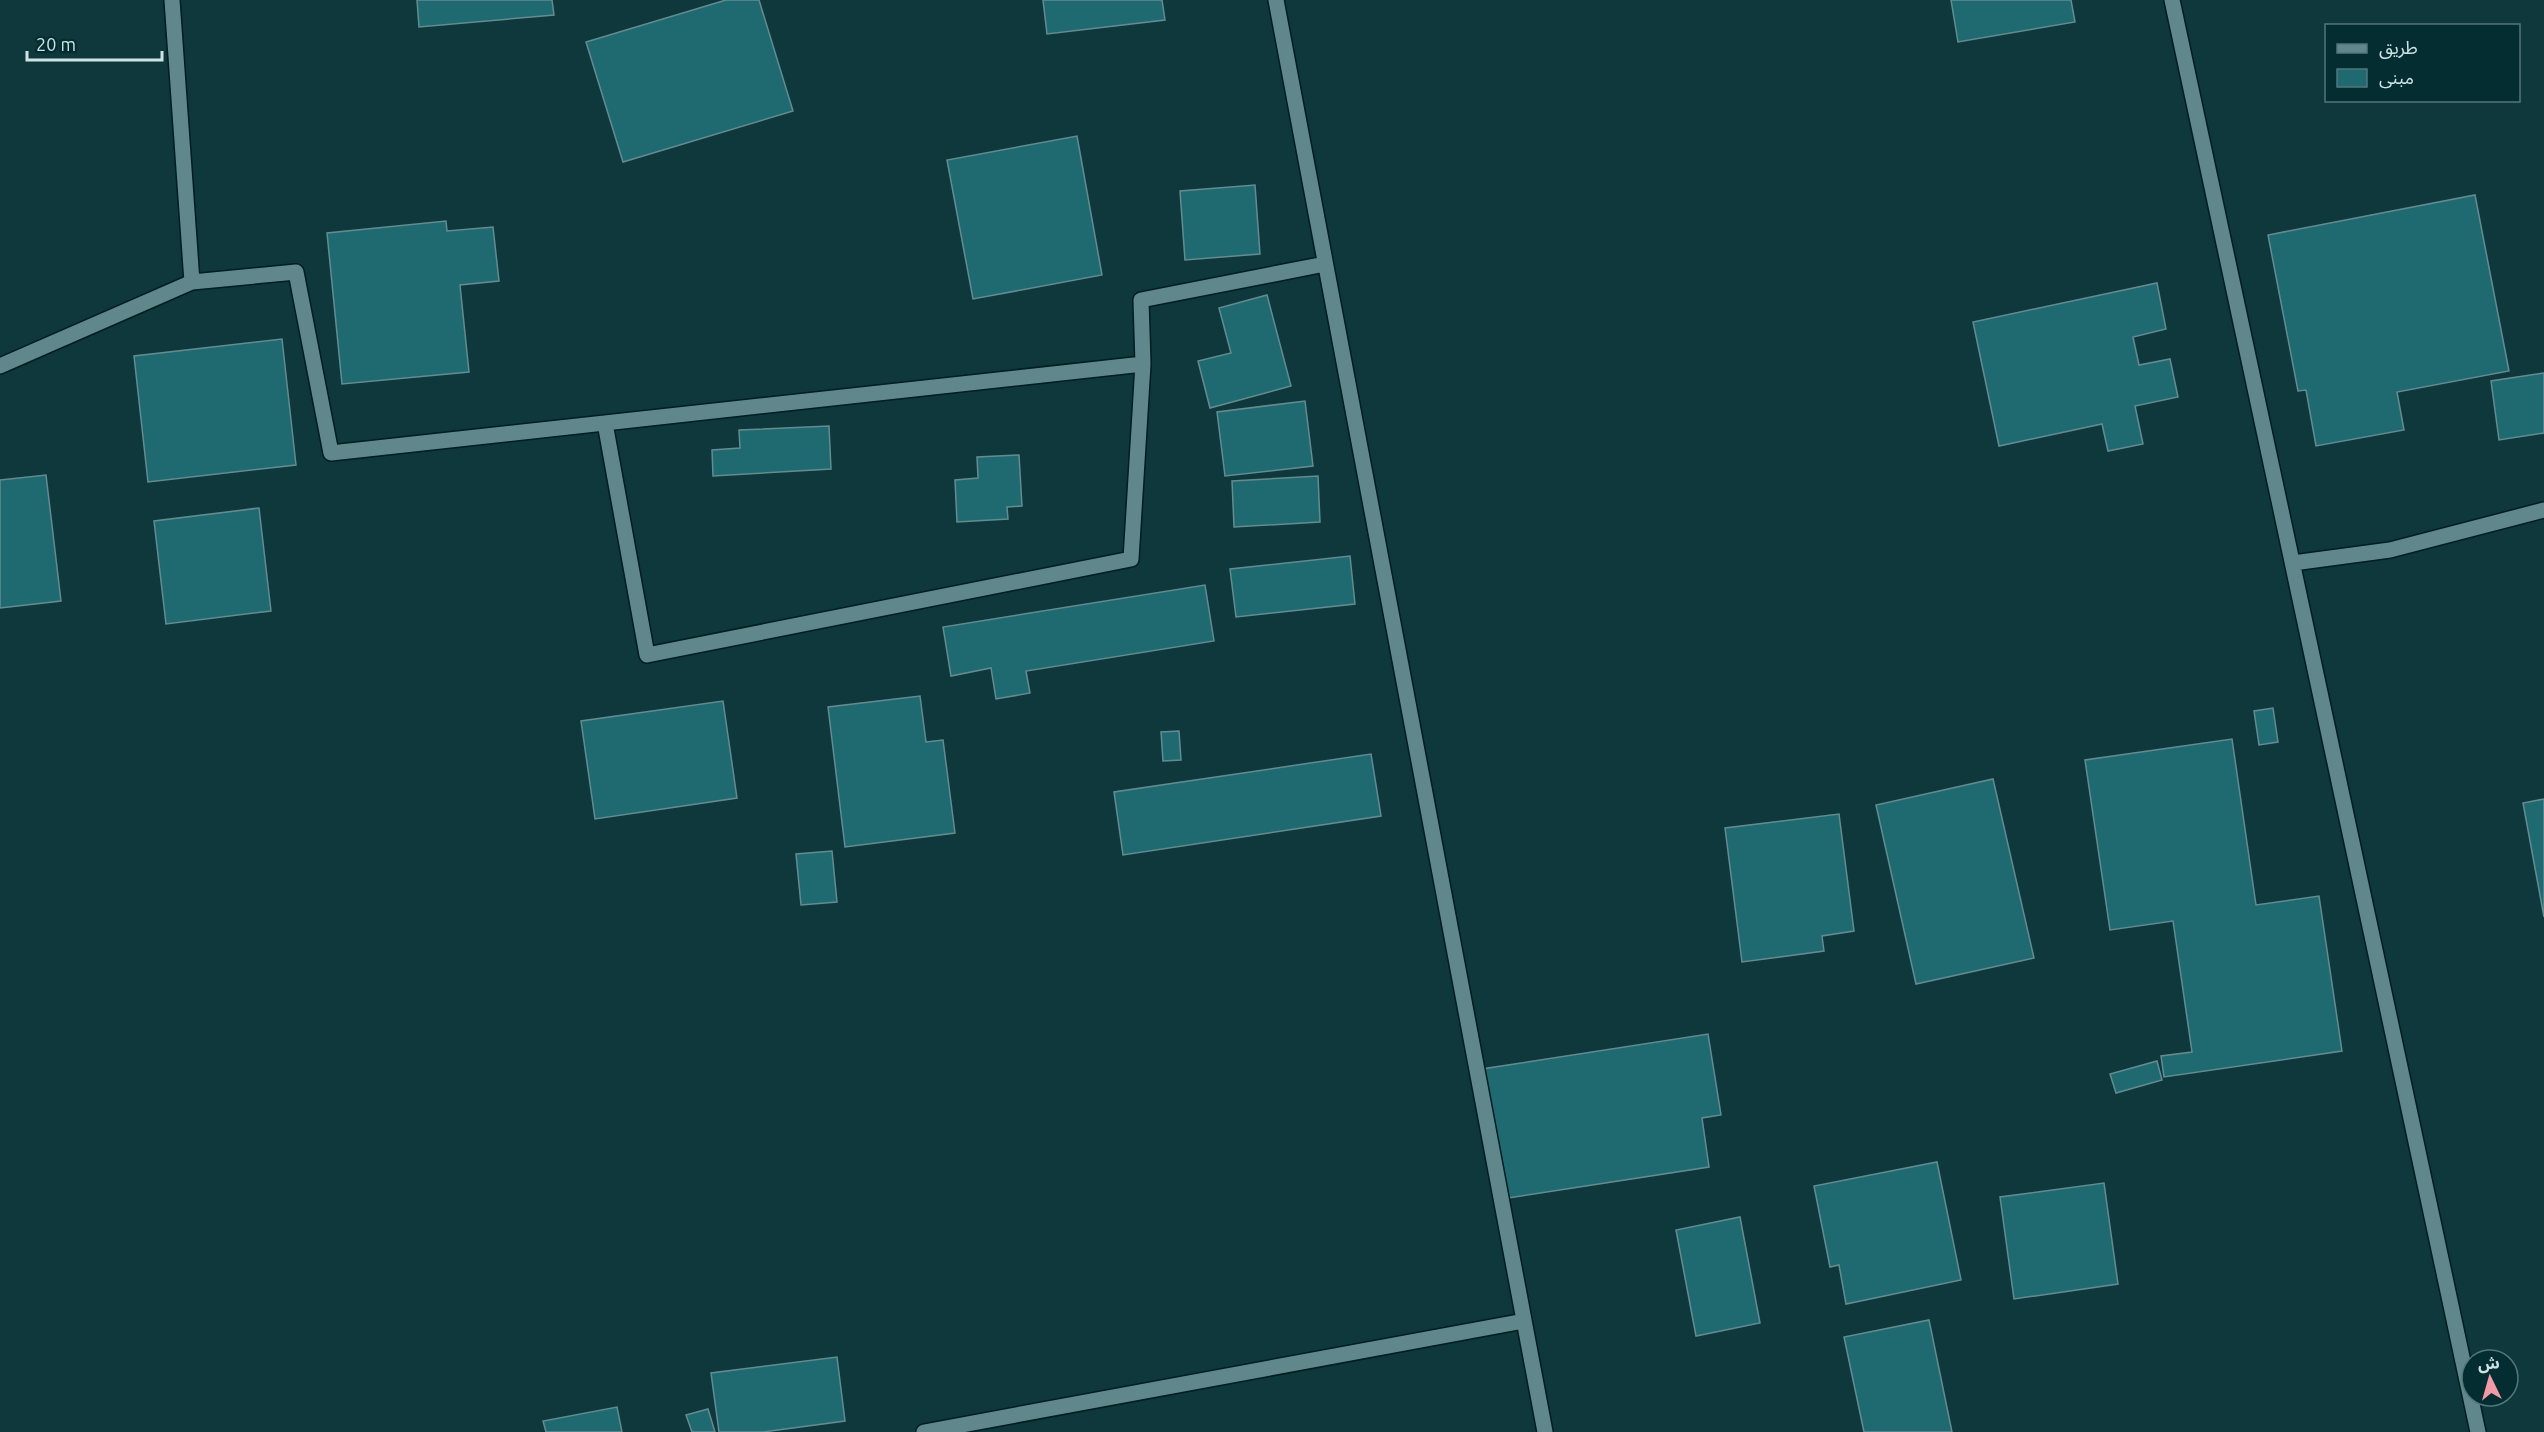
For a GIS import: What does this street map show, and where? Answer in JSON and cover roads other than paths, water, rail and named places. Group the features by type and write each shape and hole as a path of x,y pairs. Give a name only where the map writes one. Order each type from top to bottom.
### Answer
{"street":[{"path":"172,0 192,282"},
{"path":"1276,0 1545,1432"},
{"path":"2172,0 2478,1432"},
{"path":"605,423 647,655 1131,559 1143,364 1141,300 1325,264"},
{"path":"0,366 192,282 296,272 331,453 1143,364"},
{"path":"2293,563 2390,550 2544,510"},
{"path":"924,1432 1524,1321"}]}
